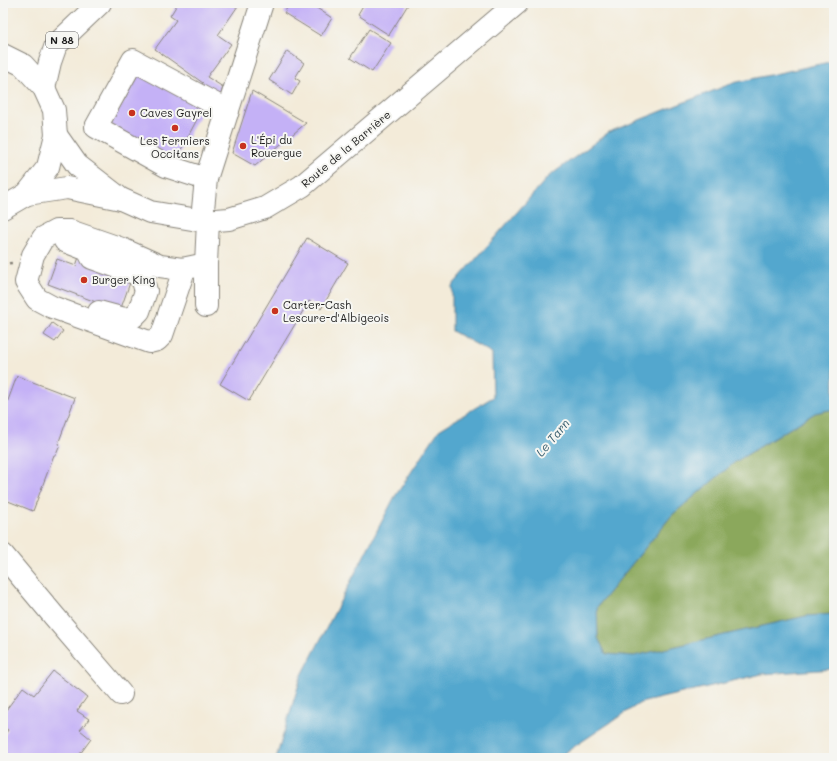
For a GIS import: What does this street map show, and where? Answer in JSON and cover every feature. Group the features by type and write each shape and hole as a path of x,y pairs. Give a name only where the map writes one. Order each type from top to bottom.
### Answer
{"street":[{"name":"N 88","path":"44,88 50,62 56,45 100,3"},
{"path":"206,306 206,221 203,209 206,178 262,3"},
{"name":"Route de la Barrière","path":"56,135 77,165 122,199 150,212 206,221 229,219 265,208 302,186 517,3"},
{"path":"3,55 23,65 44,88 54,110 56,135 48,167 27,194 3,208"},
{"path":"206,178 166,166 96,127 133,60 228,111"},
{"name":"Route de la Barrière","path":"27,194 67,188 122,199"},
{"path":"182,269 182,276 162,335 157,340 149,342 37,299 26,282 33,255 43,238 56,231 70,231 160,266 182,269 206,264"},
{"path":"30,289 125,319 133,317 139,311 146,291 143,281 137,274 92,258 88,250 48,235"},
{"path":"3,555 121,694"}],"path":[{"path":"3,264 14,263"}],"green space":[{"path":"834,409 834,614 806,616 634,656 606,654 598,638 597,607 672,515 735,462 815,413"}],"water":[{"name":"Le Tarn","path":"834,61 834,409 815,413 735,462 672,515 597,607 598,638 606,654 634,656 806,616 834,614 834,669 762,674 640,703 557,758 276,758 301,677 394,498 439,430 493,397 492,353 452,331 452,286 548,177 609,132 733,83"}],"building":[{"path":"178,3 240,3 218,35 231,44 207,77 223,87 219,101 198,90 203,83 155,49 176,20 170,16"},
{"path":"290,3 309,3 332,18 321,36 284,13"},
{"path":"365,3 409,3 389,35 358,15"},
{"path":"369,29 391,43 372,72 350,58"},
{"path":"287,51 304,63 295,78 300,81 292,95 269,80"},
{"path":"140,71 204,106 174,163 109,127"},
{"path":"252,91 306,123 255,166 232,153"},
{"path":"307,238 348,263 321,309 309,301 249,401 220,384"},
{"path":"79,257 132,277 120,311 48,284 57,259 76,266"},
{"path":"52,323 63,331 55,342 44,335"},
{"path":"17,376 75,398 58,444 60,445 56,455 54,455 33,511 3,499 3,414"},
{"path":"53,671 87,697 77,711 89,719 80,730 91,739 77,758 3,758 3,737 8,730 3,726 3,714 23,687 34,695"}],"place":[{"name":"Caves Gayrel","path":"132,113"},
{"name":"Les Fermiers Occitans","path":"175,128"},
{"name":"L'Épi du Rouergue","path":"243,146"},
{"name":"Burger King","path":"84,280"},
{"name":"Carter-Cash Lescure-d'Albigeois","path":"275,311"}]}
